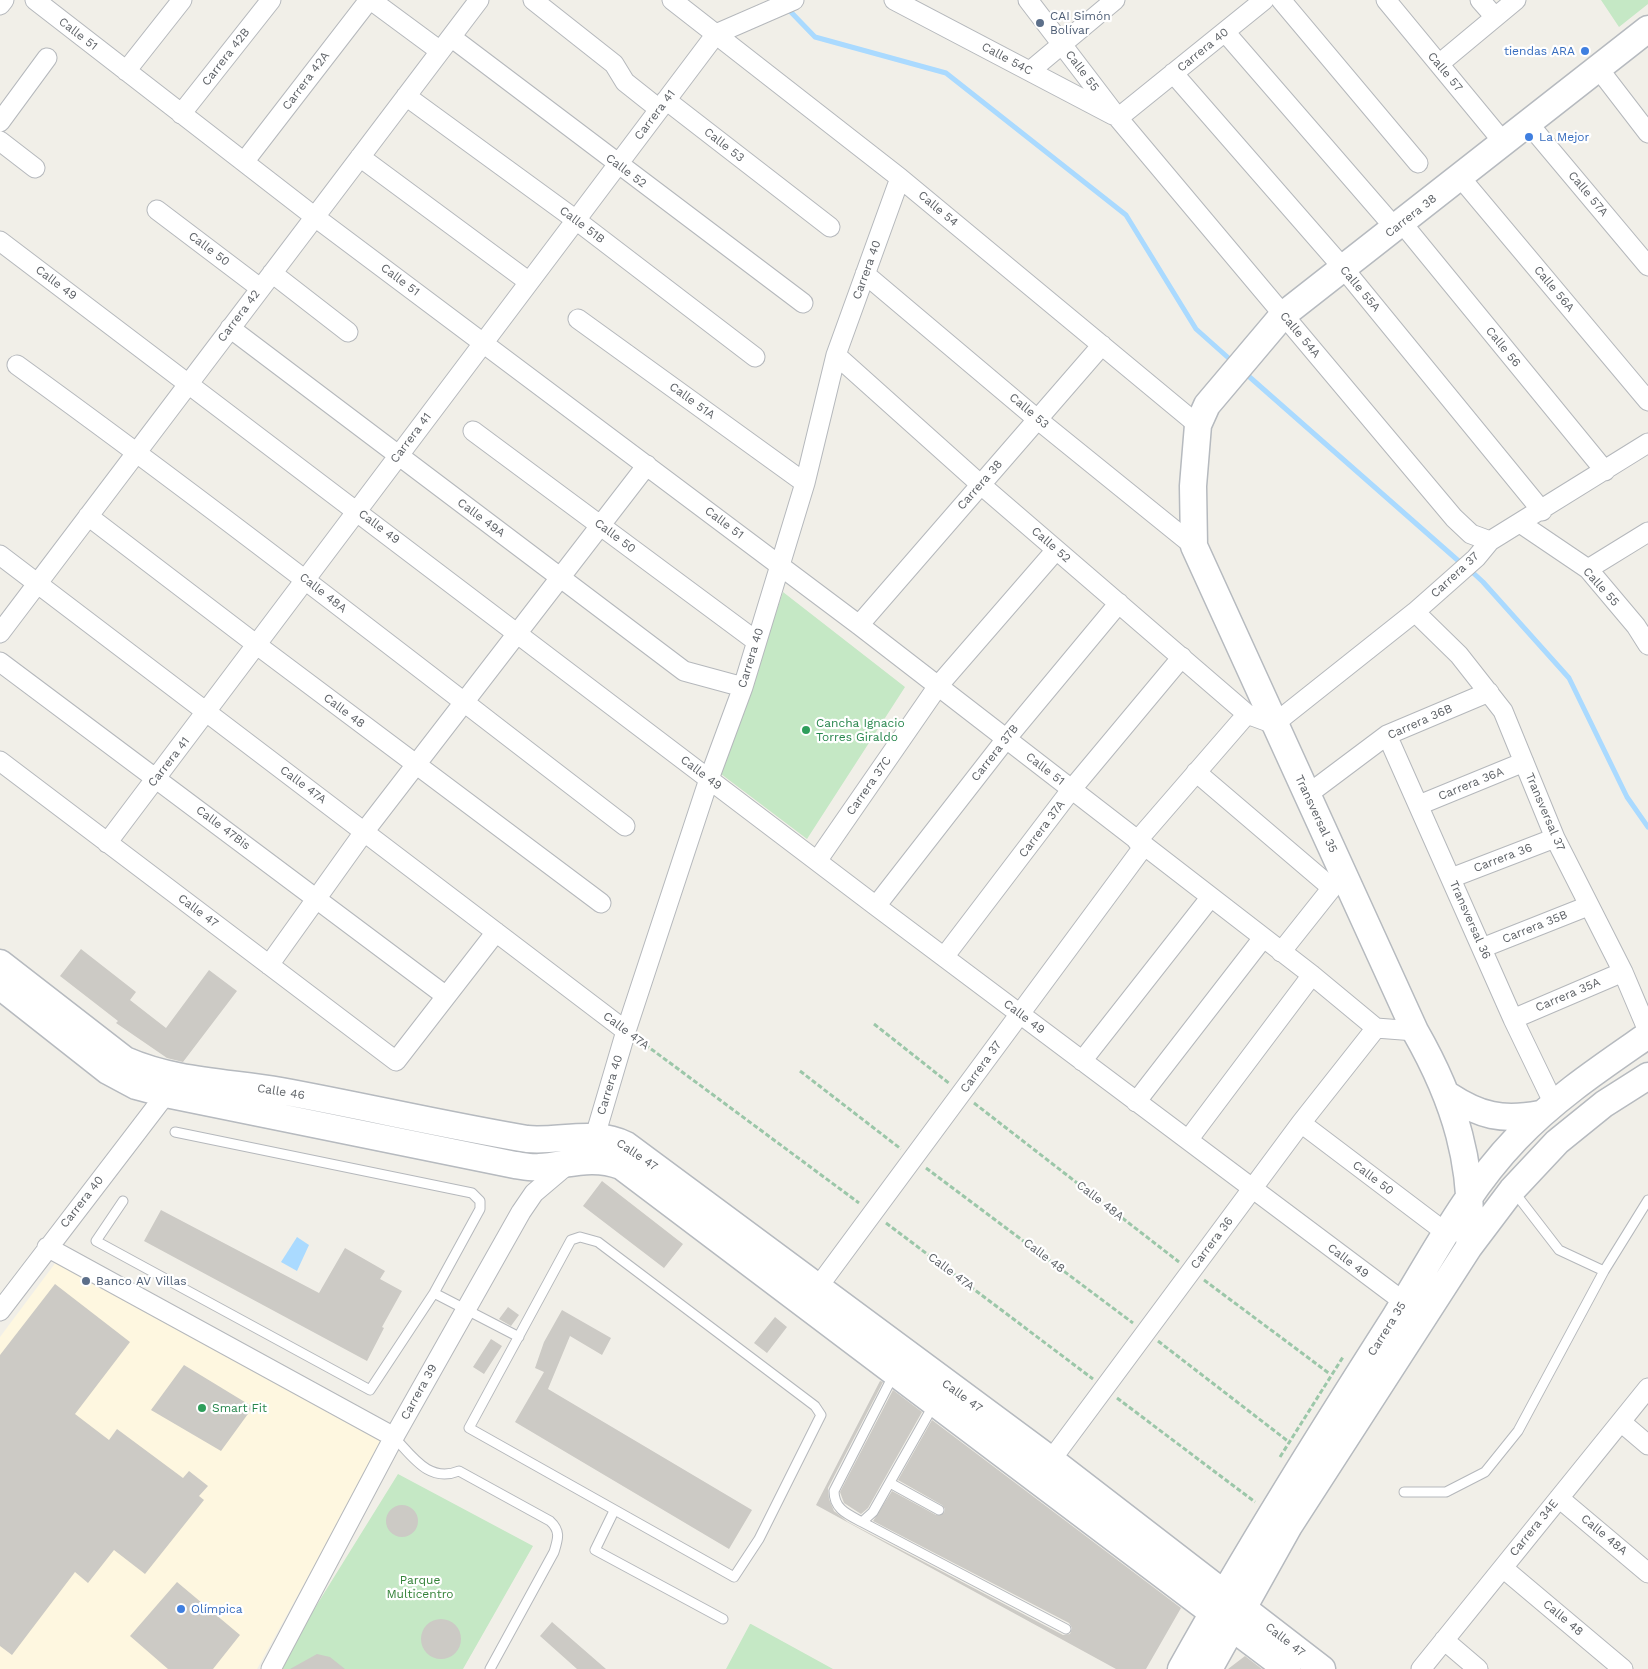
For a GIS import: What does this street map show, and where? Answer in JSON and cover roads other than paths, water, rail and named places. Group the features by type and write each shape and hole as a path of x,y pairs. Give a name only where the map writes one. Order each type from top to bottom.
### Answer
{"main road":[{"name":"Carrera 38","path":"1198,426 1207,405 1283,315 1648,29"},
{"name":"Transversal 35","path":"1198,426 1193,486 1194,546 1307,795 1338,881 1448,1095 1466,1158 1470,1196 1469,1247"},
{"name":"Calle 46","path":"0,963 113,1051 141,1067 170,1075 279,1091 527,1139 545,1141 595,1136"},
{"name":"Calle 46","path":"0,986 108,1070 136,1086 166,1094 516,1166 538,1167 574,1160"},
{"name":"Carrera 35","path":"1209,1669 1228,1610 1269,1514 1404,1302 1445,1232 1470,1196 1515,1140 1547,1109 1648,1035"},
{"name":"Carrera 35","path":"1181,1669 1228,1610 1289,1526 1469,1247 1512,1190 1557,1142 1582,1120 1648,1076"},
{"path":"1448,1095 1468,1108 1491,1116 1516,1119 1547,1109"},
{"name":"Calle 47","path":"595,1136 615,1139 626,1144 818,1287 900,1364 934,1404 1228,1610 1322,1669"},
{"name":"Calle 47","path":"574,1160 601,1160 621,1166 629,1171 900,1364 1051,1460 1228,1610 1287,1669"}],"street":[{"path":"0,5 4,0"},
{"name":"Calle 51","path":"35,0 315,216 859,625 1312,975 1376,1028"},
{"path":"126,71 182,0"},
{"name":"Carrera 42B","path":"182,114 271,0"},
{"path":"370,0 445,44"},
{"name":"Carrera 42A","path":"244,162 370,0"},
{"name":"Carrera 42","path":"0,633 478,0"},
{"name":"Calle 53","path":"533,0 614,64 625,82 663,105 830,227"},
{"name":"Calle 54","path":"672,0 900,178 1198,426"},
{"name":"Calle 54C","path":"894,0 1118,118"},
{"name":"Calle 55","path":"1028,0 1118,118"},
{"path":"1030,71 1115,0"},
{"name":"Carrera 40","path":"1118,118 1264,0"},
{"path":"1281,0 1418,163"},
{"name":"Calle 57","path":"1386,0 1504,143"},
{"path":"1480,0 1495,17"},
{"path":"1439,64 1516,0"},
{"path":"716,34 791,1"},
{"name":"Calle 56","path":"1225,32 1399,226 1605,471"},
{"name":"Carrera 41","path":"107,843 716,34"},
{"name":"Calle 52","path":"445,44 617,164 804,304"},
{"path":"0,122 47,58"},
{"path":"1598,68 1648,133"},
{"name":"Calle 55A","path":"1173,73 1344,269 1542,510"},
{"name":"Calle 51B","path":"406,96 576,220 755,357"},
{"name":"Calle 54A","path":"1118,118 1454,518 1471,534 1490,541"},
{"name":"Calle 57A","path":"1528,123 1648,266"},
{"path":"0,141 35,168"},
{"path":"360,157 529,282"},
{"name":"Calle 56A","path":"1460,177 1648,402"},
{"name":"Carrera 40","path":"595,1136 626,1031 709,779 743,687 778,564 805,483 836,355 900,178"},
{"name":"Calle 50","path":"157,210 260,288"},
{"name":"Calle 49","path":"0,241 876,906 1404,1302"},
{"path":"272,273 348,332"},
{"name":"Calle 53","path":"865,274 1037,419 1194,546"},
{"name":"Calle 51A","path":"578,318 805,483"},
{"name":"Calle 49A","path":"230,328 684,671 743,687"},
{"name":"Carrera 38","path":"859,625 1102,346"},
{"name":"Calle 52","path":"836,355 980,484 1247,714 1274,724"},
{"name":"Calle 48A","path":"17,364 306,579 625,826"},
{"name":"Calle 50","path":"473,431 756,641"},
{"name":"Carrera 37","path":"1274,724 1415,612 1476,558 1490,541 1648,443"},
{"path":"269,965 364,832 647,465"},
{"name":"Calle 48","path":"88,516 601,904"},
{"name":"Calle 55","path":"1520,523 1588,569 1642,622 1648,645"},
{"path":"1588,569 1648,532"},
{"name":"Carrera 37C","path":"817,861 938,686 1056,550"},
{"name":"Calle 47A","path":"0,555 626,1031"},
{"name":"Carrera 37B","path":"876,906 1006,739 1119,604"},
{"name":"Transversal 37","path":"1415,612 1459,655 1503,711 1555,838 1623,972 1648,1031"},
{"name":"Carrera 37A","path":"944,957 1072,790 1182,657"},
{"name":"Calle 47Bis","path":"0,662 446,996"},
{"name":"Carrera 36B","path":"1307,795 1387,735 1489,692"},
{"name":"Carrera 37","path":"818,1287 1020,1014 1140,844 1196,772 1247,714"},
{"name":"Transversal 36","path":"1387,735 1513,1018 1547,1109"},
{"name":"Calle 47","path":"0,761 396,1061 446,996"},
{"name":"Carrera 36A","path":"1419,805 1524,762"},
{"path":"1196,772 1338,881 1281,952"},
{"name":"Carrera 36","path":"1451,878 1555,838"},
{"path":"1082,1061 1210,898"},
{"name":"Carrera 35B","path":"1482,948 1588,906"},
{"path":"446,996 496,932"},
{"path":"1136,1102 1263,938"},
{"name":"Carrera 35A","path":"1513,1018 1623,972"},
{"path":"1188,1140 1312,975"},
{"path":"1376,1028 1415,1031"},
{"name":"Carrera 36","path":"1051,1460 1301,1123 1376,1028"},
{"name":"Carrera 40","path":"0,1311 47,1247 166,1094"},
{"name":"Calle 50","path":"1301,1123 1445,1232"},
{"name":"Carrera 39","path":"271,1669 394,1437 521,1212 534,1193 574,1160 595,1136"},
{"path":"47,1247 394,1437"},
{"name":"Carrera 34E","path":"1421,1669 1648,1388"},
{"path":"1621,1422 1648,1444"},
{"name":"Calle 48A","path":"1559,1498 1648,1573"},
{"name":"Calle 48","path":"1503,1568 1623,1669"},
{"path":"1444,1640 1478,1669"}],"lane":[{"path":"123,1201 96,1241 370,1390 434,1293 480,1209 480,1201 472,1193 175,1132"},
{"path":"1512,1190 1559,1250 1604,1271"},
{"path":"1404,1492 1446,1492 1485,1472 1518,1431 1604,1271 1648,1200"},
{"path":"580,1237 598,1242 815,1406 820,1415 759,1539 734,1577 614,1512 469,1428 519,1337 571,1240 580,1237"},
{"path":"434,1293 519,1337"},
{"path":"900,1364 834,1491 834,1501 841,1510 862,1522 1066,1629"},
{"path":"862,1522 873,1512 934,1404"},
{"path":"394,1437 430,1471 440,1476 459,1471 550,1521 558,1528 559,1537 554,1552 490,1669"},
{"path":"890,1483 939,1510"},
{"path":"614,1512 595,1550 723,1619"}],"water":[{"path":"297,1237 309,1245 297,1271 281,1262"}],"waterway":[{"path":"787,8 815,37 946,73 1126,215 1196,329 1233,362"},
{"path":"1245,373 1462,564"},
{"path":"1469,569 1483,582 1569,678 1627,797 1648,827"}],"place":[{"name":"CAI Simón Bolívar","path":"1040,23"},
{"name":"tiendas ARA","path":"1585,51"},
{"name":"La Mejor","path":"1529,137"},
{"name":"Cancha Ignacio Torres Giraldo","path":"806,730"},
{"name":"Banco AV Villas","path":"86,1281"},
{"name":"Smart Fit","path":"202,1408"},
{"name":"Olímpica","path":"181,1609"}],"park label":[{"name":"Parque Multicentro","path":"420,1587"}]}
